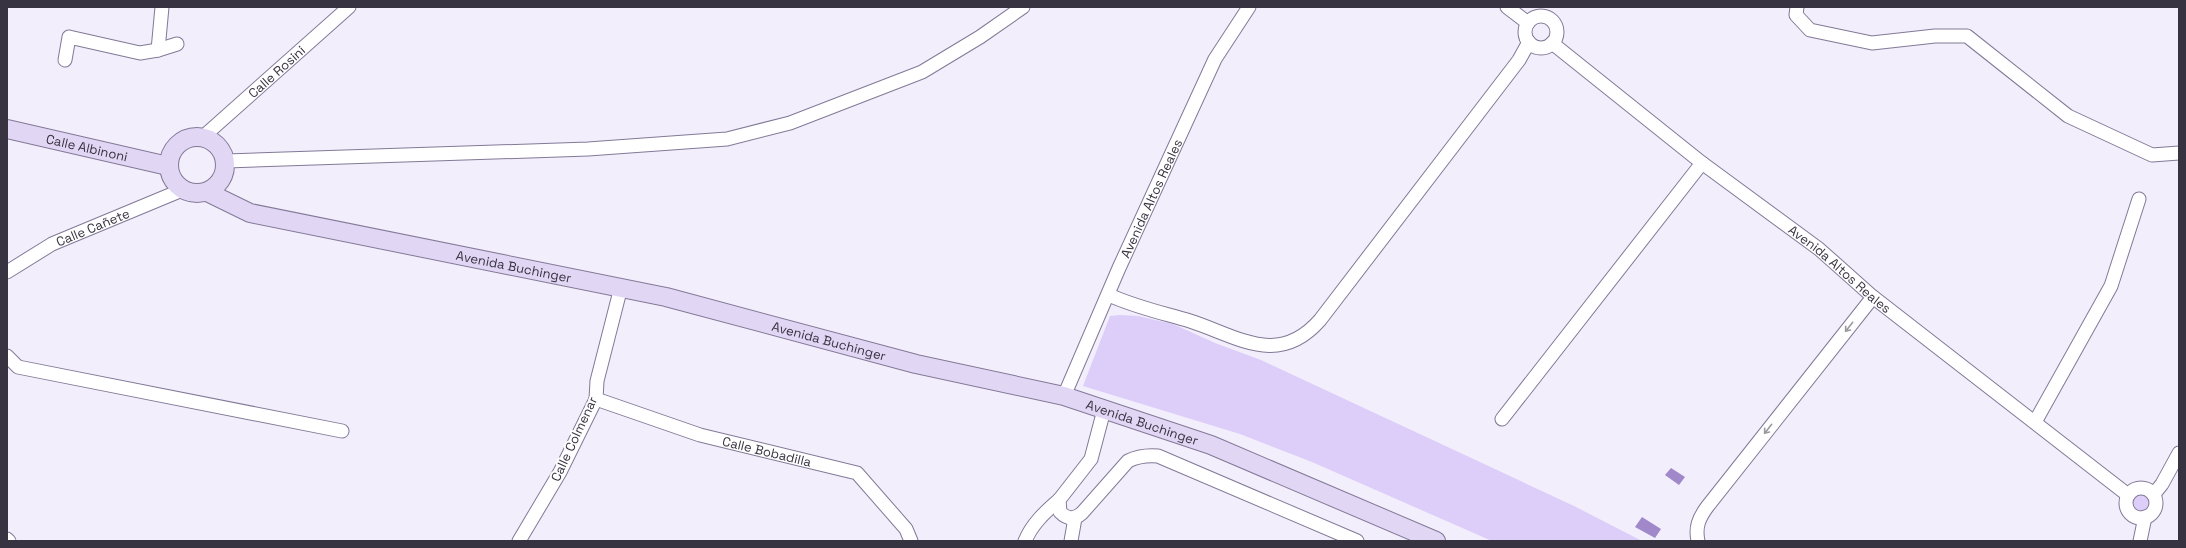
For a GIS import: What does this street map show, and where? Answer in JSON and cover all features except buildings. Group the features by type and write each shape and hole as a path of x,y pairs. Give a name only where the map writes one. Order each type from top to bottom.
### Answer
{"street":[{"path":"158,50 162,7"},
{"name":"Calle Rosini","path":"204,136 349,7"},
{"path":"226,161 588,149 727,139 790,123 922,72 980,37 1023,7"},
{"name":"Avenida Altos Reales","path":"1064,396 1109,295 1119,268 1215,59 1249,7"},
{"path":"1507,7 1528,23"},
{"path":"1798,7 1796,15 1810,30 1872,44 1935,36 1967,36 2068,116 2152,155 2179,153"},
{"path":"1548,12 1555,24 1555,39 1548,46 1538,48 1529,42 1525,33 1528,23 1548,12"},
{"path":"65,60 69,37 140,52 158,50 177,44"},
{"path":"1109,295 1132,306 1193,322 1245,343 1261,346 1280,344 1311,330 1519,60 1529,42"},
{"name":"Avenida Altos Reales","path":"1552,43 1702,163 1819,249 1873,297 2128,495"},
{"name":"Calle Albinoni","path":"7,129 168,166"},
{"path":"188,136 204,136 221,148 226,161 223,178 207,192 190,193 182,190 172,179 168,166 175,145 188,136"},
{"path":"1502,419 1702,163"},
{"name":"Calle Cañete","path":"7,272 52,244 182,190"},
{"name":"Avenida Buchinger","path":"207,192 250,213 666,297 916,364 1064,396 1210,445 1436,541"},
{"path":"2035,422 2111,286 2139,199"},
{"name":"Calle Colmenar","path":"519,541 560,472 596,399 597,381 620,291 614,286"},
{"path":"1698,541 1697,530 1699,518 1873,297"},
{"path":"7,356 18,367 342,431"},
{"name":"Calle Bobadilla","path":"596,399 700,435 857,473 906,529 911,541"},
{"path":"1025,541 1029,532 1041,516 1059,500 1091,459 1104,410"},
{"path":"2154,494 2162,484 2179,454"},
{"path":"1059,500 1060,512 1067,518 1075,518 1082,513 1128,461 1137,457 1148,455 1158,456 1357,541"},
{"path":"2140,541 2145,518 2154,511 2156,499 2154,494 2144,488 2138,488 2128,495 2126,500 2129,512 2133,516 2145,518"},
{"path":"1071,541 1075,518"}],"shaded area":[{"path":"1110,316 1138,316 1173,324 1215,343 1261,360 1574,506 1642,541 1492,541 1312,462 1240,434 1083,386"},
{"path":"1671,468 1685,477 1679,485 1665,475"},
{"path":"2142,494 2148,497 2151,503 2148,509 2142,512 2136,509 2133,503 2136,497"},
{"path":"1642,517 1661,529 1655,538 1635,527"}]}
